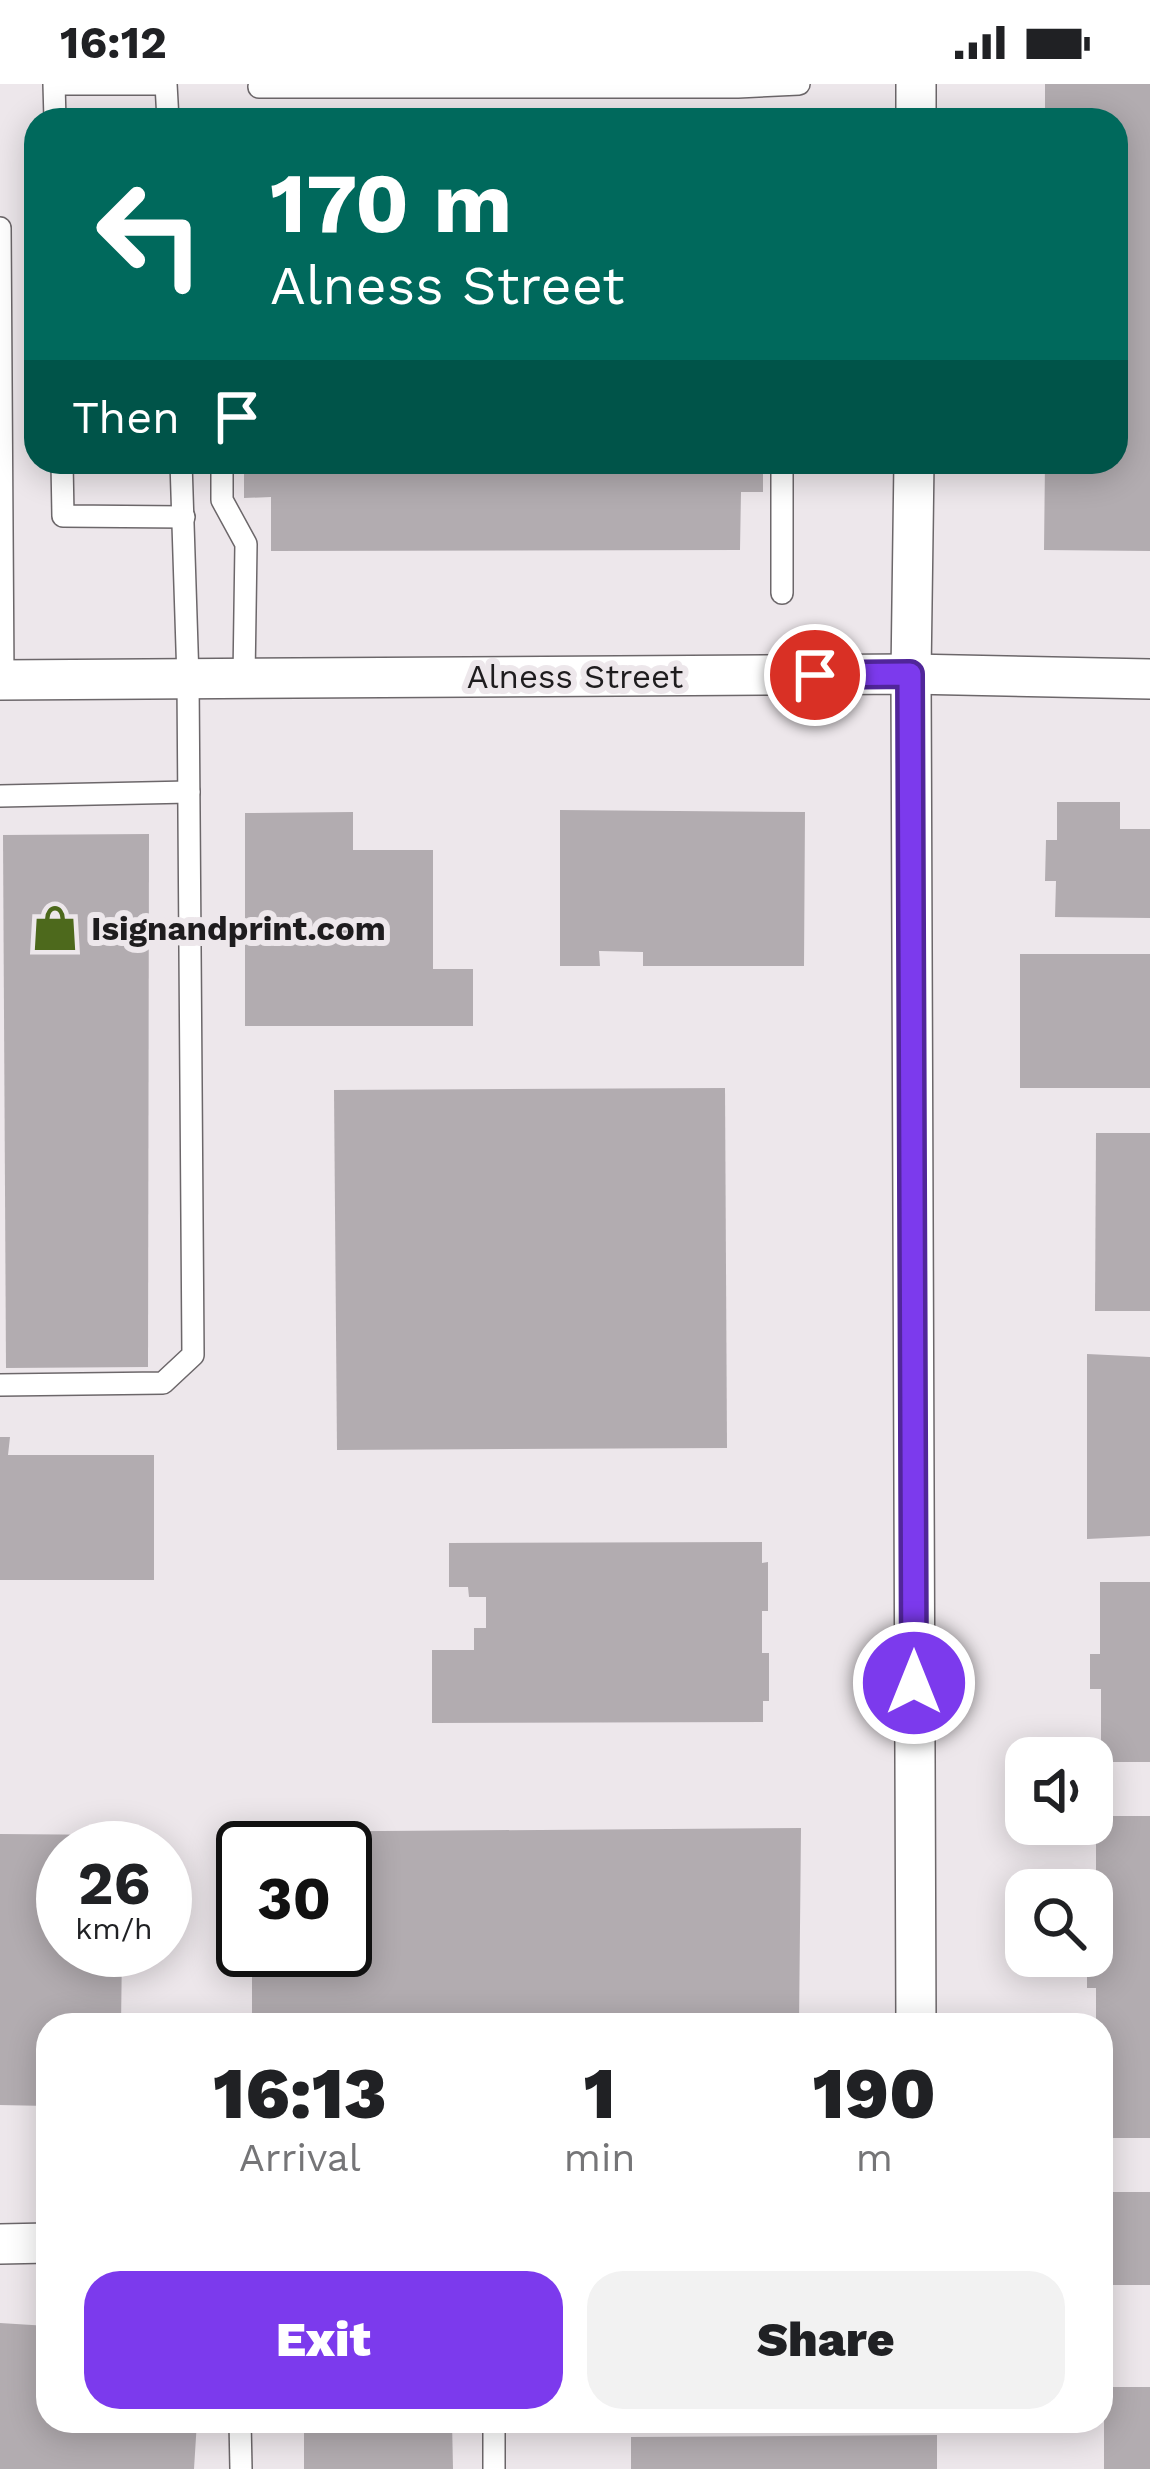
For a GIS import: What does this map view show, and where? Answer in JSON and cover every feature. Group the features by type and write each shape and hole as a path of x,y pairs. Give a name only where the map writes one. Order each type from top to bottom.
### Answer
{"street":[{"path":"914,474 910,674 916,2013"},
{"name":"Alness Street","path":"2,680 910,674 1150,679"},
{"path":"0,2244 36,2243"}],"lane":[{"path":"55,108 54,84 166,84 167,108"},
{"path":"259,87 799,84"},
{"path":"0,227 2,680"},
{"path":"62,474 63,516 184,517"},
{"path":"0,1385 163,1383 193,1355 188,679 182,474"},
{"path":"222,474 222,500 246,544 244,678"},
{"path":"782,474 782,593"},
{"path":"0,796 188,792"},
{"path":"241,2433 241,2469"},
{"path":"494,2433 494,2469"}],"building":[{"path":"1045,84 1150,84 1150,551 1044,550 1045,474 1128,474 1128,108 1045,108"},
{"path":"244,474 763,474 763,492 741,492 740,550 271,551 271,497 244,498"},
{"path":"1057,802 1120,802 1120,829 1150,829 1150,918 1055,917 1056,881 1045,881 1046,840 1057,840"},
{"path":"560,810 805,812 804,966 643,966 643,952 599,951 600,966 560,966"},
{"path":"353,812 353,850 433,850 433,969 473,969 473,1026 245,1026 245,813"},
{"path":"149,834 148,1367 6,1368 3,835"},
{"path":"1020,954 1150,954 1150,1088 1020,1088"},
{"path":"725,1088 727,1448 337,1450 334,1090"},
{"path":"1096,1133 1150,1133 1150,1311 1095,1311"},
{"path":"1087,1354 1150,1357 1150,1536 1087,1539"},
{"path":"0,1437 10,1437 8,1455 154,1455 154,1580 0,1580"},
{"path":"762,1542 762,1563 768,1562 768,1611 762,1611 762,1653 769,1653 769,1701 763,1701 763,1722 432,1723 432,1650 474,1650 474,1628 486,1628 486,1597 469,1597 468,1587 449,1587 449,1543"},
{"path":"1100,1582 1150,1582 1150,1762 1113,1762 1113,1737 1101,1737 1101,1689 1090,1689 1090,1654 1100,1654"},
{"path":"1113,1816 1150,1816 1150,2138 1113,2138 1113,2013 1096,2013 1096,1988 1087,1988 1087,1977 1113,1977 1113,1869 1096,1869 1096,1845 1113,1845"},
{"path":"801,1828 799,2013 252,2013 252,1977 372,1977 372,1831"},
{"path":"0,1834 36,1834 36,1977 122,1977 121,2013 36,2013 36,2106 0,2105"},
{"path":"1113,2192 1150,2192 1150,2285 1113,2285"},
{"path":"0,2323 36,2325 36,2433 196,2433 194,2469 0,2469"},
{"path":"1113,2387 1150,2387 1150,2469 1104,2469 1104,2433 1113,2433"},
{"path":"304,2433 452,2433 453,2469 304,2469"},
{"path":"937,2435 937,2469 631,2469 631,2437"}],"place":[{"name":"Isignandprint.com","path":"55,928"}],"route":[{"path":"815,675 910,674 914,1683"}]}
